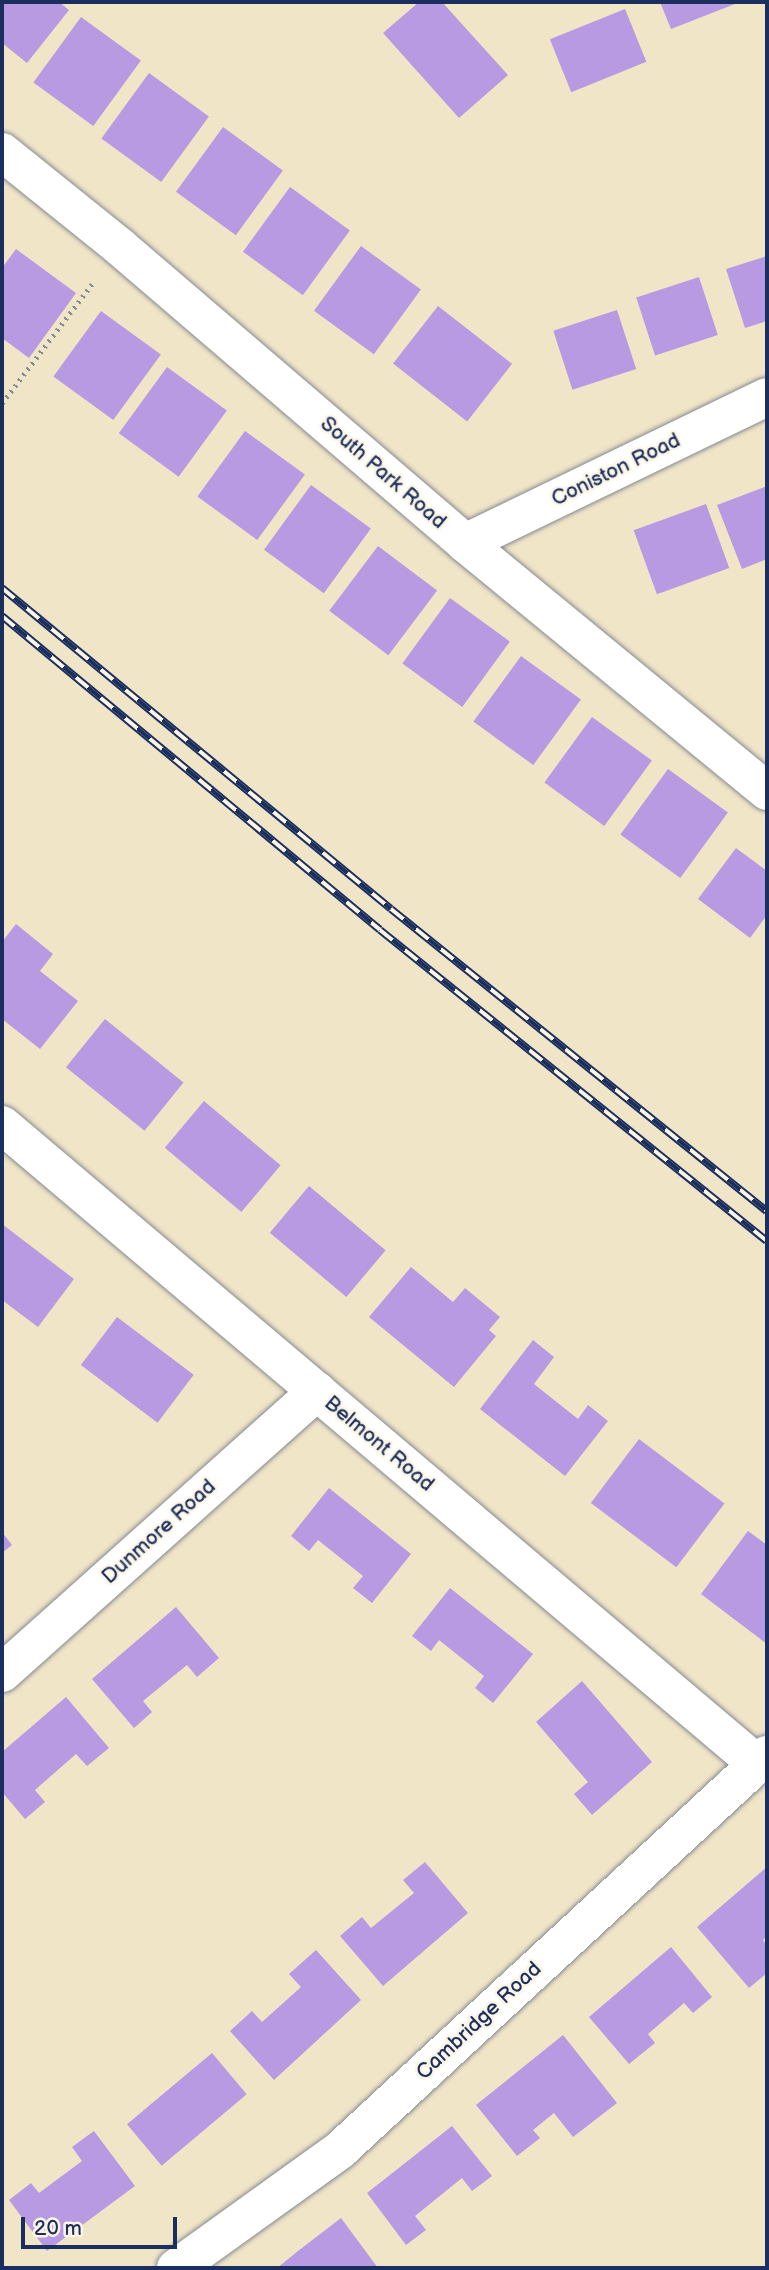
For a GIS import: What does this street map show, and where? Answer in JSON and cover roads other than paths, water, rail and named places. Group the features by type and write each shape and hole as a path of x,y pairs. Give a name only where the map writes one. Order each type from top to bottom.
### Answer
{"street":[{"name":"South Park Road","path":"2,152 120,247 465,543 767,791"},
{"name":"Coniston Road","path":"465,543 767,397"},
{"name":"Belmont Road","path":"2,1125 317,1391 762,1759"},
{"name":"Dunmore Road","path":"2,1673 317,1391"},
{"name":"Cambridge Road","path":"176,2268 340,2150 762,1759"}],"railway":[{"path":"2,588 391,909 767,1211"},
{"path":"2,616 380,930 767,1241"}]}
